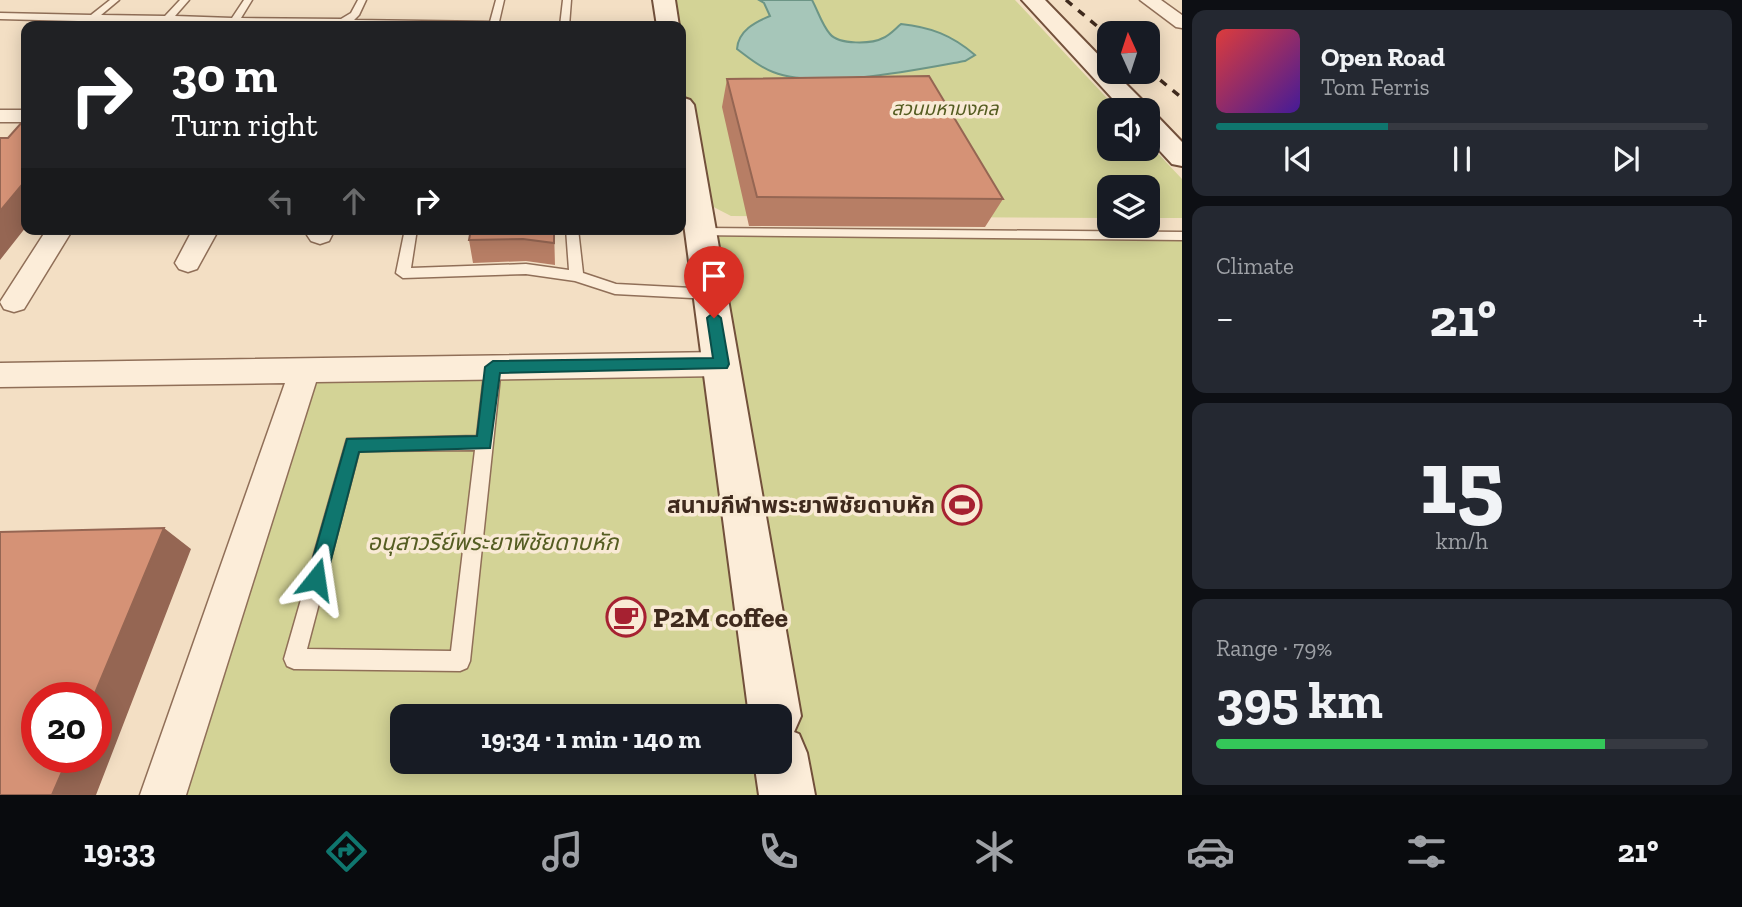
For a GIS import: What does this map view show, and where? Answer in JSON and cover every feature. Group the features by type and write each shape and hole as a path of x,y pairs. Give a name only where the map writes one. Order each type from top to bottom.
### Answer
{"main road":[{"path":"664,0 667,21"},
{"path":"1033,0 1126,98"},
{"path":"1160,135 1182,158"},
{"path":"686,141 773,704"},
{"path":"784,774 787,795"}],"street":[{"path":"1149,0 1182,23"},
{"path":"0,116 21,116"},
{"path":"14,302 56,235"},
{"path":"188,264 203,235"},
{"path":"0,375 721,364"},
{"path":"163,795 305,370"}],"lane":[{"path":"93,21 115,0"},
{"path":"167,20 185,0"},
{"path":"235,21 248,0"},
{"path":"345,21 355,15 362,0"},
{"path":"495,21 500,0"},
{"path":"565,21 567,0"},
{"path":"0,16 93,21 200,21"},
{"path":"701,232 1182,236"},
{"path":"410,235 403,273 526,269 576,276 615,289 711,294"},
{"path":"573,235 576,276"},
{"path":"484,443 353,444 294,659 460,661 493,367"}],"green space":[{"name":"สวนมหามงคล","path":"665,0 1015,0 1107,98 1097,98 1097,161 1160,161 1160,156 1182,179 1182,218 1160,218 1160,175 1097,175 1097,218 731,216 696,198 686,133 686,21 668,21"},
{"name":"อนุสาวรีย์พระยาพิชัยดาบหัก","path":"701,232 1097,235 1097,238 1182,236 1182,795 163,795 305,370 721,364"}],"shaded area":[{"path":"759,0 812,0 827,30 834,38 841,40 878,40 901,24 940,33 975,55 965,61 868,77 816,79 773,72 737,49 744,32 770,16 764,3"}],"building":[{"path":"929,76 1003,199 757,197 727,79"},
{"path":"21,123 21,186 0,211 0,138 8,138"},
{"path":"470,235 554,235 554,243 523,239 469,240"},
{"path":"164,528 100,682 21,682 21,773 62,773 52,795 0,795 0,532"}],"railway":[{"path":"1066,0 1097,26"},
{"path":"1160,80 1182,98"}],"place":[{"name":"สนามกีฬาพระยาพิชัยดาบหัก","path":"962,505"},
{"name":"P2M coffee","path":"626,617"}],"route":[{"path":"316,579 353,444 484,443 493,367 721,364 714,318"}]}
